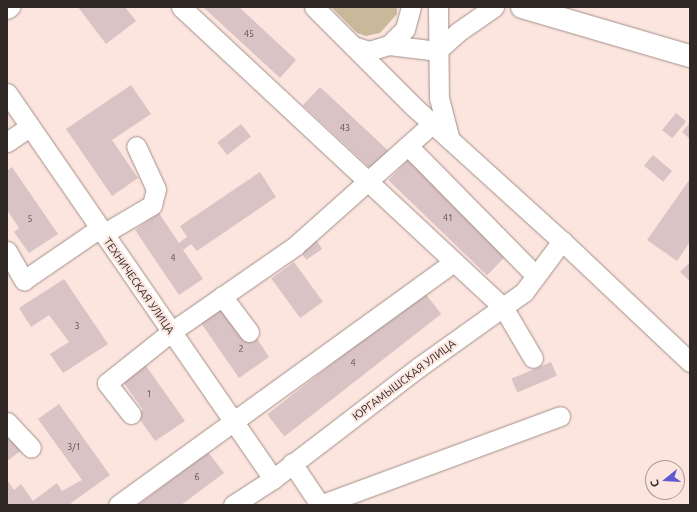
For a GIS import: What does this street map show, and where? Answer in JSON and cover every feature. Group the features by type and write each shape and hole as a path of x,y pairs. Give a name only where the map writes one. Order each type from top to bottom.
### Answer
{"main road":[{"path":"522,7 690,56"}],"street":[{"path":"181,7 503,307 533,358"},
{"path":"314,7 432,124 562,241 690,362"},
{"path":"389,45 405,30 411,7"},
{"path":"438,7 436,51 439,98 450,140"},
{"path":"353,46 369,51 389,45 436,51 458,32 494,7"},
{"name":"ТЕХНИЧЕСКАЯ УЛИЦА","path":"7,93 273,479"},
{"path":"131,414 107,383 171,332 295,246 369,182 432,124"},
{"path":"7,142 29,126"},
{"path":"7,251 24,280 101,231 152,205 156,189 136,146"},
{"path":"408,146 536,276"},
{"name":"ЮРГАМЫШСКАЯ УЛИЦА","path":"233,505 273,479 524,292 562,241"},
{"path":"118,505 454,262"},
{"path":"222,296 249,332"},
{"path":"292,464 320,505 560,416"},
{"path":"7,422 32,448"}],"shaded area":[{"path":"331,7 397,7 397,14 380,33 366,36 357,33"}],"building":[{"path":"78,7 125,7 136,21 106,44"},
{"path":"203,7 239,7 296,60 280,78"},
{"path":"131,85 151,114 112,140 138,178 112,196 66,129"},
{"path":"320,87 389,152 372,170 303,105"},
{"path":"676,113 686,121 672,138 662,130"},
{"path":"690,123 690,139 682,132"},
{"path":"241,124 251,137 227,155 217,142"},
{"path":"653,155 672,171 663,182 644,166"},
{"path":"408,160 507,255 487,275 389,180"},
{"path":"12,167 58,234 29,253 14,232 19,228 7,210 7,171"},
{"path":"260,172 276,197 197,251 191,244 183,250 203,279 179,295 135,230 159,213 179,243 187,237 180,226"},
{"path":"690,179 690,242 677,261 647,240"},
{"path":"316,240 322,249 306,260 300,251"},
{"path":"294,262 323,302 300,318 271,278"},
{"path":"690,262 690,281 680,272"},
{"path":"64,279 108,344 63,373 50,354 69,342 49,315 31,327 19,308"},
{"path":"424,292 441,314 284,437 267,415"},
{"path":"222,308 245,341 254,334 269,357 239,378 201,323"},
{"path":"551,362 557,376 517,393 511,379"},
{"path":"144,363 185,421 155,441 136,414 143,410 121,379"},
{"path":"59,404 110,475 71,503 72,505 7,505 7,480 14,490 21,484 33,501 57,483 62,491 82,480 38,419"},
{"path":"7,432 22,450 7,461"},
{"path":"208,452 224,473 181,505 138,505"}]}
